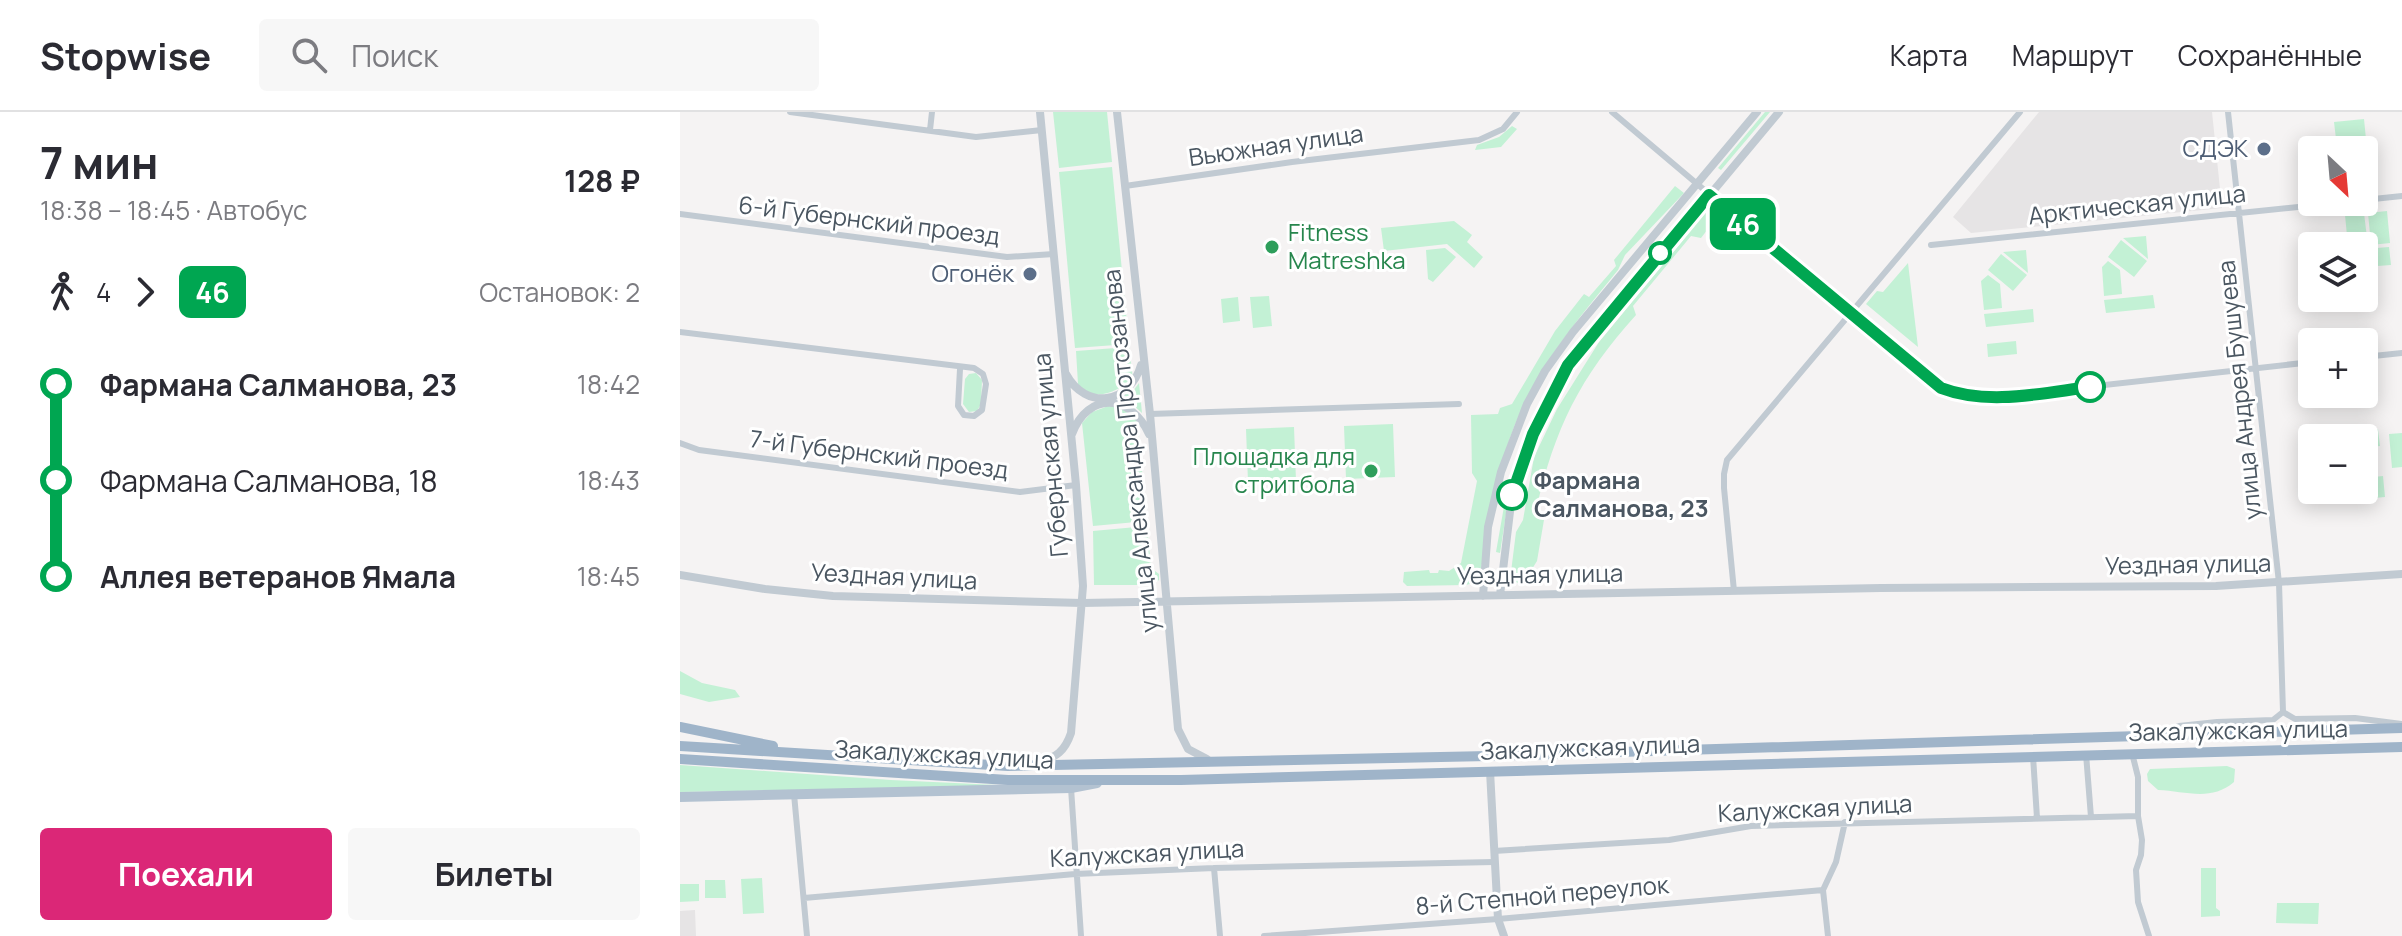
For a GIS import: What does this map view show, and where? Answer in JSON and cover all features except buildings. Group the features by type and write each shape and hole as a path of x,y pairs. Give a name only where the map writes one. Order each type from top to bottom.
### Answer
{"highway":[{"path":"680,746 1024,766 2143,737 2402,726"},
{"path":"680,727 806,753"},
{"name":"Закалужская улица","path":"680,759 1008,780 1113,780 2402,747"}],"main road":[{"path":"680,797 1071,788 1113,780"}],"street":[{"path":"790,112 976,137 1042,130"},
{"path":"930,130 932,112"},
{"name":"Губернская улица","path":"1024,766 1059,755 1067,746 1071,733 1082,603 1076,485 1040,112"},
{"name":"улица Александра Протозанова","path":"1117,112 1150,414 1178,729 1188,749 1197,756 1219,763"},
{"name":"Вьюжная улица","path":"1125,186 1479,140 1503,129 1517,112"},
{"path":"1612,112 1849,314 1941,388 1973,397 2019,395 2298,364"},
{"path":"1483,596 1488,527 1501,472 1527,404 1545,371 1573,332 1757,112"},
{"path":"1500,595 1512,495 1522,460 1546,404 1568,365 1779,112"},
{"path":"1734,591 1724,488 1725,466 2020,112"},
{"name":"улица Андрея Бушуева","path":"2228,112 2279,583 2283,712"},
{"path":"2378,199 2402,196"},
{"name":"Арктическая улица","path":"1931,245 2298,207"},
{"name":"6-й Губернский проезд","path":"680,214 1007,257 1054,254"},
{"path":"680,332 960,369"},
{"path":"2378,356 2402,353"},
{"path":"1064,369 1070,382 1087,395 1111,397 1122,394 1132,385 1143,359"},
{"name":"7-й Губернский проезд","path":"960,369 979,370 986,379 984,405 974,416 964,415 958,406 960,369"},
{"path":"1071,438 1076,423 1085,412 1110,402 1124,405 1137,414 1151,438"},
{"path":"1150,414 1459,404"},
{"name":"7-й Губернский проезд","path":"680,443 699,450 1020,492 1076,485"},
{"name":"Уездная улица","path":"680,575 765,589 845,597 1082,603 2216,586 2402,574"},
{"path":"2143,737 2179,726 2273,720 2283,712 2295,719 2355,718 2402,726"},
{"path":"2132,753 2138,777 2138,816 2142,840 2136,870 2138,902 2149,936"},
{"path":"2086,754 2091,817"},
{"path":"2033,756 2037,818"},
{"path":"1490,771 1498,919 1504,936"},
{"path":"1071,788 1081,936"},
{"path":"794,794 807,936"},
{"name":"Калужская улица","path":"1494,851 1669,840 1751,826 2138,816"},
{"path":"1828,936 1823,890 1836,862 1845,822"},
{"name":"Калужская улица","path":"804,898 1075,874 1494,862"},
{"path":"1214,868 1220,936"},
{"name":"8-й Степной переулок","path":"1264,936 1823,890"}],"shaded area":[{"path":"2039,112 2212,112 2222,208 1971,233 1953,217"},
{"path":"695,910 696,936 680,936 680,911"}],"green space":[{"path":"1053,112 1107,112 1112,162 1059,168"},
{"path":"1765,112 1770,112 1721,170 1718,168"},
{"path":"2364,119 2366,136 2336,136 2334,122"},
{"path":"1512,126 1517,129 1501,147 1475,150 1477,145 1499,137"},
{"path":"1112,167 1129,344 1075,348 1059,172"},
{"path":"1675,186 1684,193 1625,255 1618,270 1553,354 1526,400 1506,450 1479,575 1473,583 1466,585 1407,586 1403,582 1404,572 1429,570 1430,573 1438,573 1439,570 1449,571 1461,563 1477,481 1472,473 1471,415 1498,414 1500,408 1512,404 1555,331 1584,294 1589,297 1616,266 1614,260"},
{"path":"1694,201 1696,204 1566,364 1509,495 1500,553 1496,552 1506,495 1539,404 1564,362"},
{"path":"2387,211 2390,243 2378,244 2378,232 2370,232 2368,216 2378,216 2378,212"},
{"path":"1706,212 1715,220 1701,238 1691,236 1633,306 1636,315 1599,360 1572,406 1551,454 1536,511 1545,514 1537,561 1532,569 1532,585 1518,583 1511,572 1516,532 1523,520 1534,457 1557,409 1599,342"},
{"path":"2345,216 2364,216 2366,232 2347,232"},
{"path":"1454,221 1472,235 1467,242 1483,257 1474,268 1447,244 1384,251 1381,228"},
{"path":"2146,236 2148,259 2123,238"},
{"path":"2121,240 2147,261 2134,277 2108,257"},
{"path":"2389,247 2391,265 2378,266 2378,248"},
{"path":"1445,248 1456,257 1433,282 1428,279 1426,250"},
{"path":"2026,250 2028,273 2003,252"},
{"path":"2001,254 2027,275 2013,291 1988,270"},
{"path":"2108,261 2120,270 2122,294 2104,296 2102,267"},
{"path":"1908,263 1918,347 1866,304 1877,291 1883,292"},
{"path":"1988,275 2000,284 2002,308 1984,310 1981,281"},
{"path":"2153,295 2155,308 2106,313 2104,300"},
{"path":"1269,296 1272,326 1253,328 1250,297"},
{"path":"1238,297 1240,321 1223,323 1221,299"},
{"path":"2033,309 2034,322 1986,327 1984,314"},
{"path":"2016,341 2017,354 1988,357 1987,344"},
{"path":"1129,347 1133,379 1106,394 1092,393 1078,384 1076,351"},
{"path":"976,373 982,380 981,404 977,411 969,412 963,404 965,379 969,374"},
{"path":"1139,383 1142,413 1132,404 1117,399 1133,391"},
{"path":"1111,405 1123,408 1137,419 1147,521 1093,526 1082,423 1092,412"},
{"path":"1393,424 1395,477 1346,479 1344,426"},
{"path":"1294,427 1296,481 1248,482 1246,429"},
{"path":"2402,433 2402,467 2392,468 2389,434"},
{"path":"2383,476 2385,497 2378,498 2378,477"},
{"path":"1147,526 1151,568 1159,574 1159,580 1152,585 1094,585 1093,531"},
{"path":"680,671 702,683 735,690 740,697 709,702 680,694"},
{"path":"680,765 891,780 1020,786 680,792"},
{"path":"2227,766 2235,769 2234,782 2207,794 2158,790 2148,781 2150,769"},
{"path":"2201,868 2216,868 2216,908 2220,916 2201,917"},
{"path":"762,878 764,913 743,914 741,879"},
{"path":"705,880 725,880 726,898 705,898"},
{"path":"680,884 699,884 699,901 680,902"},
{"path":"2277,903 2319,903 2318,924 2276,923"}],"bus line":[{"name":"46","path":"1512,495 1533,434 1568,365 1709,195 1941,388 1955,394 1995,397 2090,387"}],"place":[{"name":"СДЭК","path":"2264,149"},
{"name":"Fitness Matreshka","path":"1272,247"},
{"name":"Огонёк","path":"1030,274"},
{"name":"Площадка для стритбола","path":"1371,471"},
{"name":"Фармана Салманова, 23","path":"1512,495"}]}
